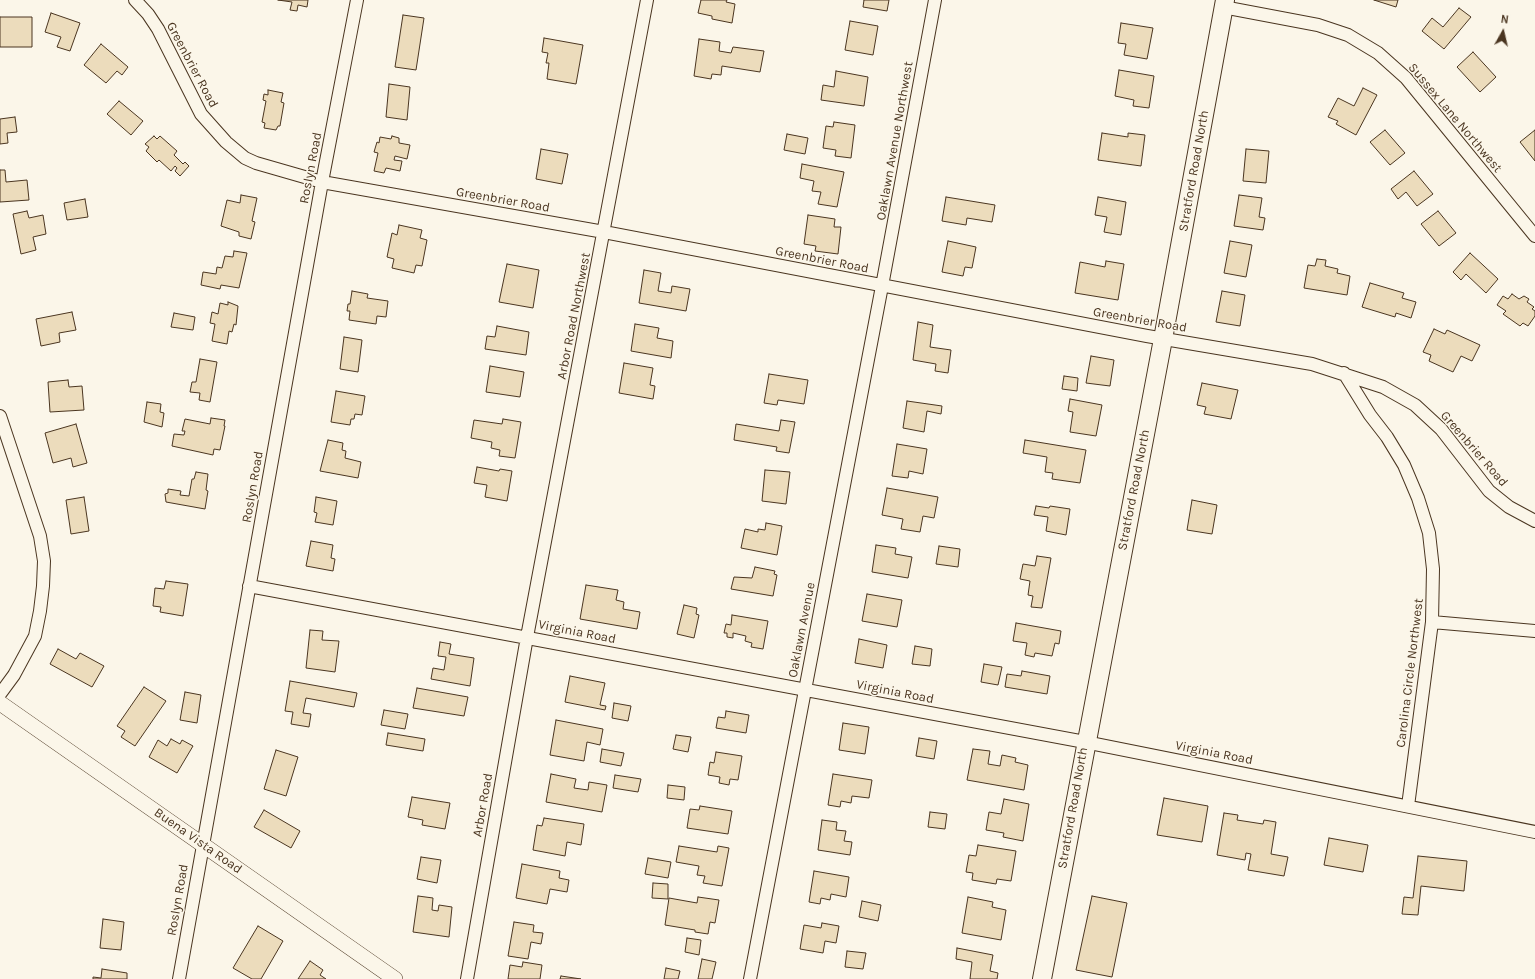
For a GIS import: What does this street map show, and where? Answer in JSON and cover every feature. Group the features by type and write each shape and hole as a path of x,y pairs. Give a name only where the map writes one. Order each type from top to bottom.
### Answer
{"main road":[{"name":"Stratford Road North","path":"1042,979 1163,339 1224,4"}],"street":[{"name":"Greenbrier Road","path":"135,0 148,14 158,29 201,114 226,142 246,158 256,163 322,182 604,232 1163,339 1312,364 1344,373 1382,387 1415,406 1441,429 1489,491 1509,507 1535,521"},
{"name":"Roslyn Road","path":"179,979 322,182 357,0"},
{"name":"Arbor Road Northwest","path":"527,637 648,0"},
{"name":"Oaklawn Avenue Northwest","path":"882,286 934,0"},
{"name":"Sussex Lane Northwest","path":"1224,4 1318,25 1348,35 1378,53 1406,78 1535,236"},
{"name":"Oaklawn Avenue","path":"750,979 882,286"},
{"name":"Carolina Circle Northwest","path":"1344,373 1370,415 1388,437 1404,465 1418,498 1429,534 1434,570 1432,622 1408,806"},
{"path":"0,416 40,536 44,574 40,611 35,636 14,675 0,694"},
{"name":"Virginia Road","path":"249,586 1086,742 1535,832"},
{"path":"1432,622 1535,631"},
{"name":"Arbor Road","path":"467,979 527,637"},
{"name":"Buena Vista Road","path":"0,703 395,979"}],"building":[{"path":"278,0 308,0 307,7 298,5 297,11 290,10 292,2"},
{"path":"701,0 727,0 726,2 735,4 732,23 712,19 712,16 698,13"},
{"path":"864,0 889,0 887,11 863,7"},
{"path":"1374,0 1398,0 1396,7"},
{"path":"1459,8 1471,17 1444,49 1422,31 1432,18 1443,27"},
{"path":"51,13 80,23 70,51 57,47 61,37 45,32"},
{"path":"403,15 424,18 416,70 395,67"},
{"path":"0,17 32,17 32,47 0,47"},
{"path":"850,21 878,26 873,55 845,50"},
{"path":"1121,23 1153,28 1147,59 1124,55 1126,44 1118,43"},
{"path":"544,38 583,45 576,84 547,79 549,63 546,63 548,53 542,52"},
{"path":"699,39 720,42 719,51 731,53 733,47 764,51 760,72 722,66 721,75 712,74 711,79 694,76"},
{"path":"101,44 128,67 122,75 117,71 106,83 84,65"},
{"path":"1473,52 1496,77 1480,92 1457,67"},
{"path":"1119,70 1154,76 1149,108 1133,106 1134,100 1115,96"},
{"path":"836,71 868,77 864,106 821,100 823,85 834,87"},
{"path":"389,84 410,87 407,120 386,117"},
{"path":"1363,88 1377,95 1356,135 1336,124 1338,121 1328,117 1338,98 1354,106"},
{"path":"268,90 283,93 281,102 284,103 280,126 278,126 276,130 264,128 265,123 262,122 266,101 263,100 264,94 268,95"},
{"path":"119,101 143,121 131,135 107,114"},
{"path":"15,117 17,132 7,133 8,143 0,144 0,119"},
{"path":"834,122 855,125 851,158 835,156 836,150 823,148 826,126 833,127"},
{"path":"1385,130 1405,153 1390,165 1370,142"},
{"path":"1535,130 1535,161 1520,142"},
{"path":"1102,133 1128,137 1128,133 1145,135 1141,166 1098,160"},
{"path":"787,134 808,138 805,154 784,150"},
{"path":"154,136 157,139 160,136 177,151 174,155 183,164 185,162 189,166 180,176 175,171 177,168 175,166 171,171 159,160 157,162 146,151 149,147 145,144"},
{"path":"392,136 399,138 399,143 410,145 407,159 395,156 394,160 402,161 400,171 386,168 384,173 374,171 378,153 374,152 377,142 379,143 380,137 391,139"},
{"path":"541,149 568,154 562,184 536,179"},
{"path":"1246,149 1269,151 1266,183 1243,181"},
{"path":"802,164 844,172 837,207 818,204 821,192 812,191 814,181 800,178"},
{"path":"0,170 5,170 6,182 27,180 29,200 0,202"},
{"path":"1414,171 1433,194 1417,206 1406,192 1398,199 1391,189"},
{"path":"241,195 257,198 252,221 255,222 251,239 239,236 239,232 221,226 227,200 240,203"},
{"path":"1239,195 1262,198 1259,217 1265,218 1263,230 1234,226"},
{"path":"946,197 995,205 992,222 967,218 966,225 942,221"},
{"path":"1098,197 1126,202 1121,235 1104,232 1107,217 1095,215"},
{"path":"85,199 88,217 67,220 64,203"},
{"path":"27,211 29,218 43,215 46,234 33,237 36,250 21,254 13,214"},
{"path":"1438,211 1456,233 1439,246 1421,224"},
{"path":"808,215 835,219 834,227 841,227 838,254 815,251 816,246 804,244"},
{"path":"399,225 422,230 420,238 427,240 422,266 416,265 414,273 392,268 394,259 387,257 392,233 397,235"},
{"path":"948,241 976,247 972,268 965,267 963,276 942,272"},
{"path":"1230,241 1252,245 1246,277 1224,273"},
{"path":"234,251 247,253 239,288 221,285 220,289 201,285 203,272 216,274 217,267 222,268 225,256 233,257"},
{"path":"1470,253 1498,279 1486,293 1466,274 1461,280 1453,272"},
{"path":"1317,259 1326,260 1325,266 1338,269 1337,273 1350,276 1347,295 1304,288 1308,265 1315,266"},
{"path":"1106,261 1124,264 1118,300 1075,293 1080,262 1105,267"},
{"path":"507,264 539,270 533,308 499,302"},
{"path":"644,270 661,273 658,291 671,293 672,286 690,289 686,311 639,303"},
{"path":"1370,283 1404,293 1402,298 1416,302 1411,318 1396,313 1395,317 1362,307"},
{"path":"352,291 368,294 367,298 388,301 386,317 377,316 376,324 349,320 350,311 347,311 348,304 350,304"},
{"path":"1222,291 1245,295 1240,326 1216,322"},
{"path":"1512,294 1519,299 1524,296 1529,299 1527,302 1534,307 1532,309 1535,311 1535,316 1528,326 1523,323 1520,326 1503,314 1506,311 1497,305 1503,296 1508,299"},
{"path":"228,302 238,306 236,325 234,324 232,332 229,331 227,344 212,341 215,324 210,323 212,312 218,314 220,303 228,305"},
{"path":"72,312 76,330 59,333 60,342 41,346 36,319"},
{"path":"174,313 195,317 193,330 171,327"},
{"path":"918,322 933,325 930,347 951,350 948,373 935,371 936,364 913,360"},
{"path":"635,324 659,328 657,338 673,341 671,358 631,351"},
{"path":"497,326 529,332 526,355 485,349 487,336 495,337"},
{"path":"1434,329 1445,334 1447,330 1480,345 1472,361 1461,356 1453,372 1429,361 1431,355 1423,352"},
{"path":"344,337 362,340 358,372 340,369"},
{"path":"1091,356 1114,360 1110,386 1086,383"},
{"path":"200,359 217,362 210,402 199,400 200,393 190,392 192,382 196,382"},
{"path":"624,363 653,368 650,385 655,386 653,399 619,393"},
{"path":"490,366 524,372 520,397 486,392"},
{"path":"769,374 808,380 804,404 778,400 777,405 764,403"},
{"path":"1064,376 1078,378 1077,391 1062,389"},
{"path":"68,380 69,387 82,386 84,410 50,412 48,382"},
{"path":"1202,383 1238,390 1231,419 1204,414 1206,407 1197,405"},
{"path":"336,391 365,396 362,415 355,414 354,419 351,419 350,425 331,422"},
{"path":"1070,399 1102,405 1096,436 1070,432 1073,412 1068,411"},
{"path":"907,401 942,406 941,414 927,411 924,432 903,428"},
{"path":"147,402 161,404 160,412 164,413 162,427 144,422"},
{"path":"211,418 225,420 220,450 214,449 213,455 172,446 174,434 184,435 185,431 182,431 185,419 210,424"},
{"path":"503,419 521,422 515,458 499,456 500,450 491,448 492,442 471,438 474,420 502,424"},
{"path":"781,420 795,422 789,453 776,451 777,447 734,440 736,424 779,431"},
{"path":"76,424 87,463 73,467 71,458 53,463 45,433"},
{"path":"328,440 343,443 342,450 346,451 345,458 361,462 358,478 320,471"},
{"path":"1025,440 1086,450 1080,483 1052,479 1053,473 1045,472 1047,457 1023,453"},
{"path":"897,444 927,449 923,474 909,471 908,478 892,476"},
{"path":"477,467 499,471 500,469 512,471 507,501 485,497 487,485 474,483"},
{"path":"765,470 790,472 786,504 762,501"},
{"path":"196,472 208,474 206,490 208,491 205,509 166,502 165,494 168,493 168,489 181,491 180,495 189,496 192,479 194,479"},
{"path":"887,488 938,497 934,518 923,516 920,532 901,529 903,519 882,515"},
{"path":"84,497 89,531 71,534 66,500"},
{"path":"316,497 337,501 333,525 315,522 317,513 314,512"},
{"path":"1192,500 1217,505 1212,534 1187,530"},
{"path":"1036,506 1049,508 1050,506 1070,509 1066,535 1046,531 1048,517 1034,515"},
{"path":"766,523 782,526 777,555 741,548 745,529 758,532 758,529 765,530"},
{"path":"311,541 333,545 331,558 335,559 333,571 306,566"},
{"path":"876,545 896,548 895,554 912,557 908,578 872,572"},
{"path":"939,546 960,549 958,567 936,564"},
{"path":"1037,556 1051,558 1042,608 1031,607 1033,596 1028,595 1030,581 1020,579 1023,564 1035,566"},
{"path":"755,567 775,571 774,574 777,575 773,596 731,589 734,577 752,578"},
{"path":"166,581 188,584 183,616 160,612 161,607 153,606 155,588 164,589"},
{"path":"586,585 618,590 616,600 624,602 623,609 640,612 637,629 580,619"},
{"path":"867,594 902,600 897,627 862,621"},
{"path":"684,605 697,608 696,614 699,615 694,638 677,634"},
{"path":"732,615 768,621 763,649 751,647 752,643 745,641 746,636 733,633 733,638 727,637 727,633 724,633 726,624 731,625"},
{"path":"1016,623 1061,631 1059,644 1055,643 1052,656 1035,653 1034,657 1025,655 1027,643 1013,641"},
{"path":"310,630 323,631 322,640 339,641 335,672 306,668"},
{"path":"859,639 887,645 883,668 855,663"},
{"path":"440,642 451,644 449,654 474,658 470,686 431,679 433,668 444,670 446,657 438,656"},
{"path":"915,646 932,649 930,666 912,664"},
{"path":"58,649 76,659 80,653 104,666 92,687 50,664"},
{"path":"984,664 1002,667 998,685 981,682"},
{"path":"1022,671 1050,676 1047,694 1005,687 1007,674 1021,676"},
{"path":"570,676 605,683 600,705 606,706 605,710 565,702"},
{"path":"290,681 357,693 354,707 306,698 303,713 311,714 309,727 291,724 293,712 285,711"},
{"path":"144,687 166,701 135,746 121,737 125,731 117,726"},
{"path":"417,688 468,697 464,716 413,708"},
{"path":"185,692 201,695 197,723 180,720"},
{"path":"614,703 631,706 628,721 612,718"},
{"path":"384,710 408,714 405,729 381,725"},
{"path":"726,711 749,715 746,733 716,728 718,717 725,718"},
{"path":"556,720 603,729 600,745 587,742 584,761 550,755"},
{"path":"843,723 869,727 865,754 839,750"},
{"path":"388,733 425,739 423,751 386,745"},
{"path":"676,735 691,737 688,752 673,749"},
{"path":"919,738 937,741 934,759 916,756"},
{"path":"171,739 180,744 182,740 193,746 177,773 149,757 158,740 167,746"},
{"path":"602,749 624,753 621,766 600,762"},
{"path":"973,749 990,751 988,764 1000,766 1002,755 1016,758 1015,762 1028,765 1024,790 967,780"},
{"path":"276,750 298,757 286,796 264,789"},
{"path":"716,752 742,756 738,780 730,779 729,785 719,783 720,777 708,775 710,762 714,763"},
{"path":"551,774 576,779 574,788 588,790 589,782 607,785 602,812 546,802"},
{"path":"833,774 872,780 869,798 852,796 851,803 841,801 840,807 828,805"},
{"path":"615,775 641,779 638,792 613,788"},
{"path":"668,785 685,787 684,800 667,798"},
{"path":"412,797 450,803 445,829 422,825 423,820 408,817"},
{"path":"1164,798 1208,806 1202,842 1157,835"},
{"path":"1004,799 1029,804 1023,841 1003,837 1004,833 986,830 989,812 1001,814"},
{"path":"700,806 732,811 728,834 687,828 690,809 699,810"},
{"path":"264,810 300,831 291,848 254,827"},
{"path":"930,812 947,814 945,829 928,827"},
{"path":"1224,813 1238,815 1237,820 1263,824 1264,820 1276,822 1271,854 1288,857 1284,876 1248,870 1251,854 1246,853 1245,860 1217,855"},
{"path":"544,818 584,824 581,845 567,842 565,856 533,850 537,825 542,826"},
{"path":"822,820 837,822 836,830 846,831 844,841 852,842 850,855 818,850"},
{"path":"1329,838 1368,845 1363,872 1324,865"},
{"path":"978,845 1016,851 1011,881 997,879 996,884 972,880 973,873 966,872 969,855 976,856"},
{"path":"679,846 717,852 718,846 729,848 722,886 703,883 705,876 697,875 699,866 676,862"},
{"path":"1418,856 1467,861 1464,891 1421,886 1418,915 1402,914 1404,897 1413,898"},
{"path":"421,857 441,860 437,883 417,879"},
{"path":"648,858 671,862 668,878 645,874"},
{"path":"522,864 560,871 559,878 569,880 567,892 550,889 547,904 516,898"},
{"path":"814,871 849,877 846,897 831,894 830,900 821,898 820,904 809,902"},
{"path":"653,883 668,884 668,899 652,898"},
{"path":"418,896 433,898 432,910 438,911 439,905 452,907 449,937 413,932"},
{"path":"1092,896 1127,903 1112,977 1076,970"},
{"path":"698,897 719,900 715,923 710,922 708,934 695,932 695,930 665,925 669,898 697,903"},
{"path":"968,897 993,902 992,907 1006,910 1001,940 962,933"},
{"path":"862,901 881,905 878,921 859,917"},
{"path":"103,919 124,922 121,950 100,948"},
{"path":"514,922 534,925 533,932 543,933 541,944 531,942 528,959 508,956"},
{"path":"822,923 839,926 836,943 825,941 823,953 800,949 804,925 821,928"},
{"path":"258,926 283,941 261,979 252,979 233,968"},
{"path":"687,938 701,940 699,955 685,952"},
{"path":"957,948 993,955 990,971 998,973 997,979 970,979 972,962 956,959"},
{"path":"847,951 866,953 863,969 845,967"},
{"path":"702,959 716,962 712,979 698,979"},
{"path":"310,961 323,970 320,975 326,979 298,979"},
{"path":"523,962 542,965 540,979 508,979 510,965 522,967"},
{"path":"666,968 680,971 678,979 664,979"},
{"path":"102,969 127,973 127,979 93,979 93,977 101,978"},
{"path":"561,976 581,979 560,979"}]}
